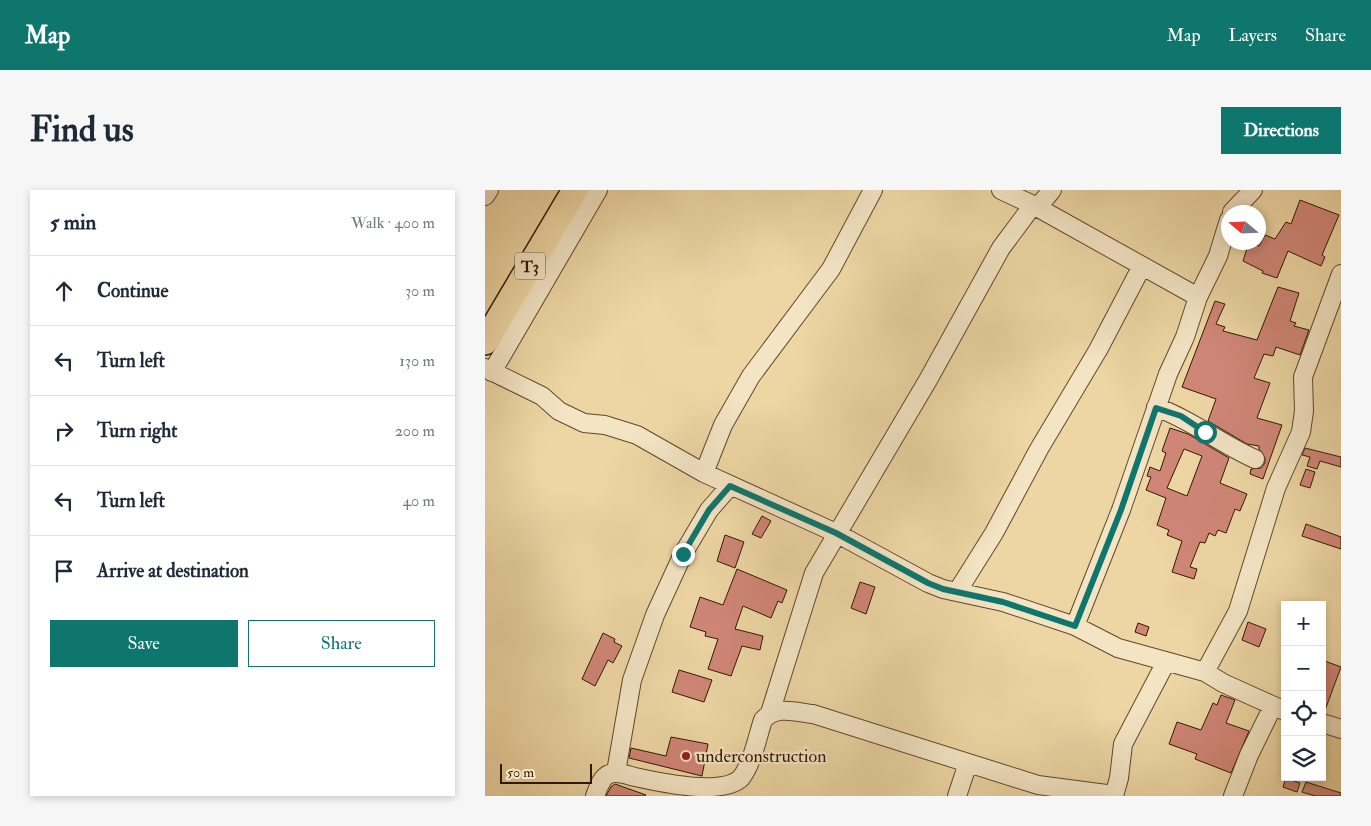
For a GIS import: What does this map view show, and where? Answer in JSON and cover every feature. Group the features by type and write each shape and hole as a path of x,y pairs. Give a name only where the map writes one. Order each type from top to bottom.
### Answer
{"highway":[{"name":"T3","path":"485,342 575,190"}],"street":[{"path":"485,196 489,190"},
{"path":"598,190 489,370 542,396 559,411 584,423 605,425 637,435 704,473 836,533 909,574 957,592 1003,602 1075,626 1118,648 1205,672 1223,683 1279,708 1249,755 1233,796"},
{"path":"704,473 723,425 751,376 831,269 873,190"},
{"path":"1001,190 1035,206 1197,296"},
{"path":"771,713 814,573 928,380 1001,248 1035,206 1052,190"},
{"path":"1239,205 1253,190"},
{"path":"1075,626 1121,510 1168,374 1185,337 1197,296 1218,256 1221,246"},
{"path":"957,592 994,533 1043,441 1098,350 1142,266"},
{"path":"1205,672 1237,611 1276,488 1301,432 1304,411 1303,377 1341,274"},
{"path":"1156,408 1181,416 1229,448 1255,459"},
{"path":"615,772 632,680 655,615 683,554 709,510 730,486"},
{"path":"595,796 602,779 615,772 702,790 717,791 730,788 741,779 763,720 771,713 779,710 813,714 1038,785 1114,795 1123,744 1165,662"},
{"path":"1326,725 1341,729"},
{"path":"957,796 969,763"}],"building":[{"path":"1300,200 1339,215 1322,255 1325,257 1321,266 1288,251 1277,278 1262,273 1263,271 1243,261 1246,250 1266,250 1266,235 1275,239 1286,222 1291,224"},
{"path":"1278,287 1299,293 1290,321 1296,323 1294,326 1309,330 1300,355 1276,347 1273,356 1264,354 1254,378 1270,383 1257,418 1282,425 1263,479 1250,474 1251,469 1261,468 1265,463 1265,458 1259,446 1247,444 1208,421 1216,399 1182,387 1215,301 1225,304 1216,324 1225,327 1223,331 1257,340"},
{"path":"1170,428 1188,434 1229,458 1220,483 1247,494 1240,511 1235,509 1226,533 1218,530 1215,536 1209,533 1205,543 1200,542 1190,567 1197,569 1194,579 1172,572 1182,541 1167,535 1169,530 1157,525 1166,498 1146,490 1151,477 1147,476 1150,467 1160,471 1166,453 1162,451","holes":["1184,449 1202,456 1187,496 1167,488"]},
{"path":"1305,448 1341,457 1341,467 1320,461 1317,469 1307,466 1310,457 1302,455"},
{"path":"1306,469 1315,472 1310,488 1300,485"},
{"path":"762,516 771,521 761,538 752,534"},
{"path":"1306,524 1341,537 1341,549 1302,536"},
{"path":"725,535 744,542 735,568 717,561"},
{"path":"737,569 787,590 782,603 778,601 771,618 743,606 735,629 763,636 760,650 742,646 731,676 708,669 718,639 705,636 706,632 690,627 700,597 723,605"},
{"path":"860,582 875,587 866,614 851,608"},
{"path":"1248,622 1266,629 1259,647 1242,640"},
{"path":"1138,623 1149,627 1146,636 1135,632"},
{"path":"603,633 615,639 614,642 622,646 613,663 608,660 595,686 582,679"},
{"path":"1326,661 1341,667 1326,708"},
{"path":"679,670 712,680 704,702 672,692"},
{"path":"1221,695 1235,700 1226,723 1249,731 1231,773 1195,759 1197,754 1169,744 1177,722 1201,730 1213,703 1217,705"},
{"name":"underconstruction","path":"671,737 708,744 702,776 629,758 631,748 666,756"},
{"path":"1285,781 1300,783 1297,792 1283,787"},
{"path":"1306,782 1341,793 1341,796 1315,796 1302,792"},
{"path":"615,784 646,795 606,796"}],"place":[{"name":"underconstruction","path":"686,756"}],"route":[{"path":"683,554 709,510 730,486 836,533 845,540 928,583 943,589 1003,602 1042,617 1075,626 1121,510 1156,408 1181,416 1205,432"}]}
